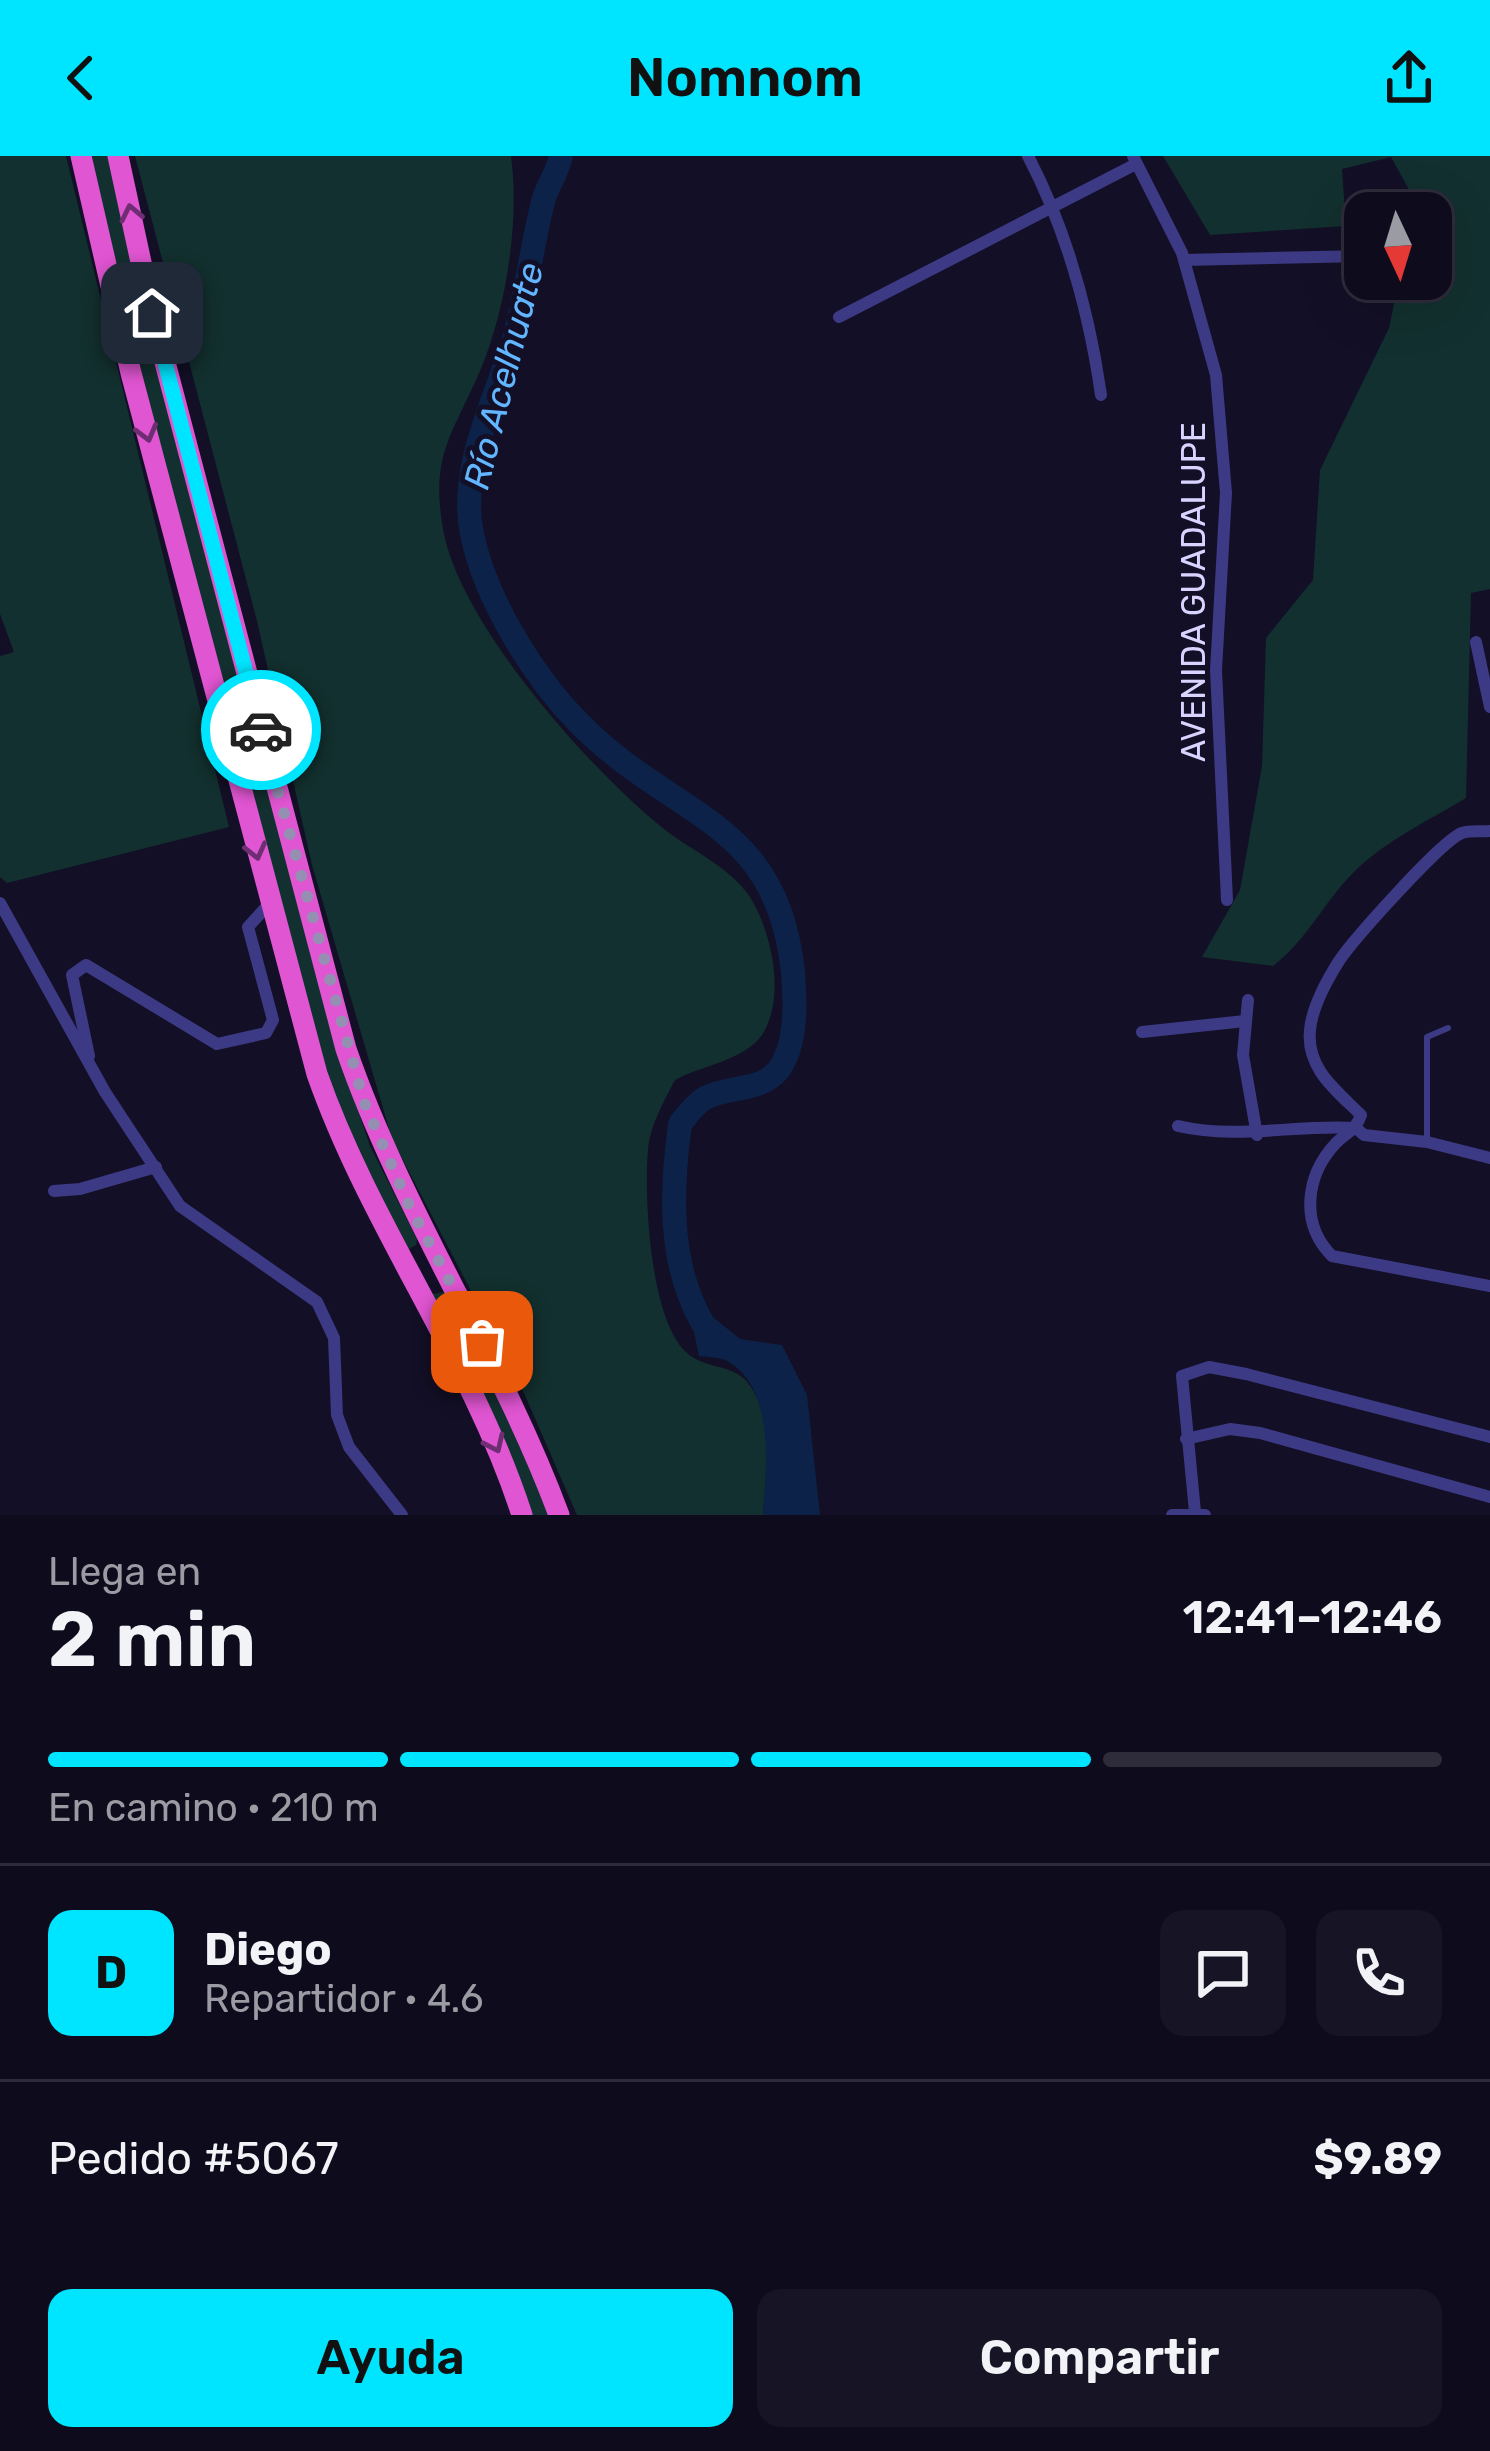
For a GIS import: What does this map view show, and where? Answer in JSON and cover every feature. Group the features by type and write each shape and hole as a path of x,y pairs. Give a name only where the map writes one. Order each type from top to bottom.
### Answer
{"highway":[{"path":"81,156 131,373 269,903 331,1112 398,1256 502,1457 522,1515"},
{"path":"118,156 172,394 328,987 364,1102 426,1238 522,1421 559,1515"},
{"path":"398,1256 418,1254 426,1238"},
{"path":"424,1305 423,1294 432,1284 446,1283 454,1290"}],"street":[{"path":"1028,156 1054,206 1091,329 1101,395"},
{"path":"839,317 1134,160"},
{"name":"AVENIDA GUADALUPE","path":"1134,160 1184,260 1216,375 1226,494 1216,670 1227,900"},
{"path":"1184,260 1344,256"},
{"path":"1476,642 1490,707"},
{"path":"1490,831 1461,833 1429,858 1340,959 1318,1002 1310,1033 1318,1067 1324,1082 1361,1114 1356,1128 1335,1144 1317,1172 1309,1220 1315,1239 1332,1256 1490,1286"},
{"path":"0,903 92,1069 180,1206 317,1302 334,1338 337,1415 349,1448 402,1515"},
{"path":"92,1069 72,985 76,968 86,964 217,1044 266,1034 273,1021 248,927 269,903"},
{"path":"1248,1000 1243,1055 1257,1135"},
{"path":"1142,1031 1245,1022"},
{"path":"1178,1126 1214,1135 1257,1135 1318,1125 1356,1128 1364,1135 1427,1142 1490,1158"},
{"path":"54,1190 80,1189 156,1167"},
{"path":"1172,1515 1200,1514 1186,1439 1182,1376 1209,1367 1490,1437"},
{"path":"1186,1439 1231,1429 1260,1433 1490,1497"}],"lane":[{"path":"1427,1142 1427,1037 1448,1028"}],"green space":[{"path":"0,156 66,156 229,827 7,883 0,877 0,656 14,652 0,614"},
{"path":"92,156 112,156 328,1021 370,1146 417,1239 407,1250 334,1102 296,982 105,227"},
{"path":"135,156 511,156 514,208 509,265 489,347 441,465 444,534 476,611 534,695 634,803 737,881 754,904 766,934 775,987 762,1035 734,1057 675,1080 652,1132 647,1171 656,1281 671,1331 690,1356 744,1379 758,1401 766,1450 763,1515 577,1515 524,1393 392,1139 312,865 257,621"},
{"path":"1163,156 1490,156 1490,589 1471,593 1466,798 1366,861 1273,966 1202,957 1240,890 1262,766 1266,638 1313,580 1320,470 1389,328 1395,300 1452,300 1452,192 1410,192 1391,157 1342,169 1344,226 1210,235"},
{"path":"444,1292 495,1383 549,1515 529,1515 432,1294"}],"water":[{"path":"686,1295 740,1339 782,1345 807,1395 820,1515 763,1515 766,1454 754,1390 724,1360 699,1356"}],"waterway":[{"name":"Río Acelhuate","path":"561,156 544,198 521,312 474,463 469,511 488,584 544,682 614,754 743,850 766,881 783,921 794,1006 784,1061 759,1084 705,1098 680,1124 675,1225 683,1275 702,1322"}],"way so far":[{"path":"261,730 328,987 364,1102 409,1205 482,1342"}],"route":[{"path":"152,313 261,730"}]}
